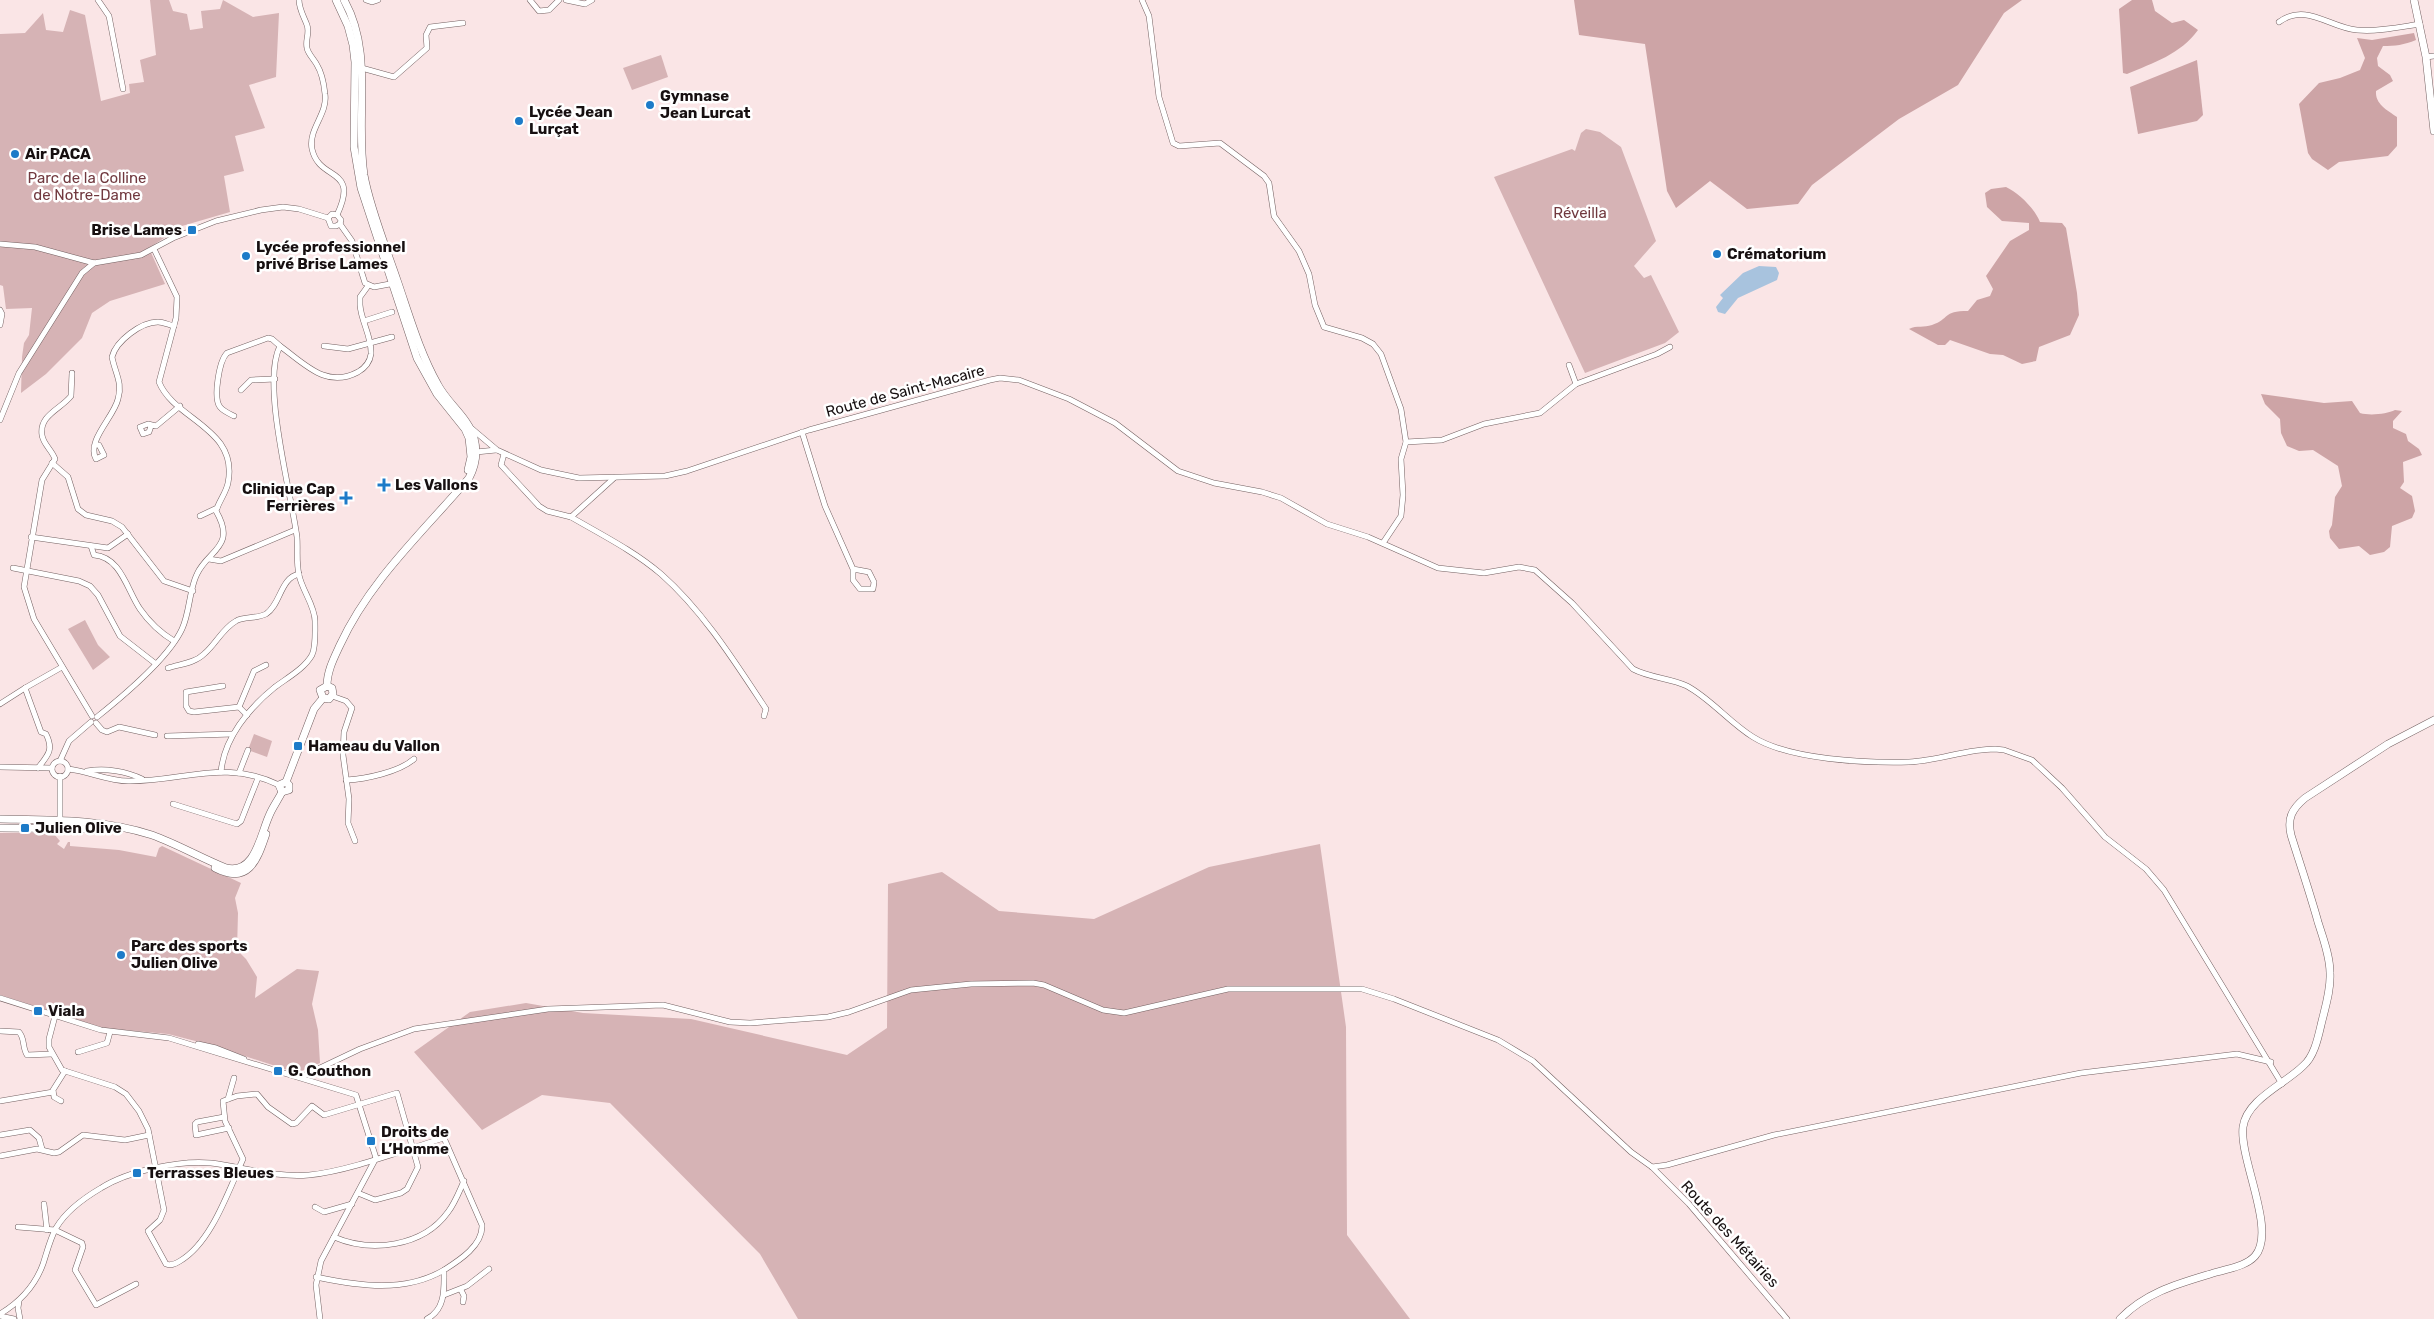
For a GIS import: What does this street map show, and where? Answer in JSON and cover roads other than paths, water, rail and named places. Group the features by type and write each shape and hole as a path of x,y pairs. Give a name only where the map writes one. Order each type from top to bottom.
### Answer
{"main road":[{"path":"336,0 348,26 359,67"},
{"path":"344,0 359,39 360,135 365,177 395,283 418,358 437,394 465,429 469,438 471,457 459,489"},
{"path":"2414,0 2430,56 2434,131"},
{"path":"323,698 320,690 327,686 334,657 354,617 371,590 459,489 473,470 475,450 469,426 446,399 428,366 395,283"},
{"path":"323,698 329,699 332,696 332,688 327,686"},
{"path":"0,820 74,820 132,830 173,844 224,873 242,873 252,866 258,856 281,789 314,709 323,698"},
{"path":"2120,1319 2140,1301 2166,1287 2243,1264 2254,1256 2261,1243 2262,1224 2246,1155 2243,1127 2250,1111 2257,1103 2305,1065 2320,1031 2330,973 2327,950 2291,835 2290,815 2296,805 2305,798 2388,744 2434,720"},
{"path":"0,828 132,830"}],"street":[{"path":"98,0 109,16 122,89"},
{"path":"299,0 299,6 308,28 307,50 321,72 326,96 322,117 312,139 312,148 317,160 343,184 344,202 337,215"},
{"path":"366,0 372,2 378,0"},
{"path":"530,0 539,11 549,10 559,0"},
{"path":"566,0 585,4 592,0"},
{"path":"1142,0 1149,16 1159,97 1173,143 1179,146 1220,143 1264,176 1272,192 1274,216 1298,251 1309,274 1315,305 1324,327 1362,338 1373,344 1381,354 1401,409 1406,442 1401,459 1403,495 1400,516 1382,543"},
{"path":"2279,22 2285,17 2305,13 2356,30 2420,24"},
{"path":"359,67 394,77 426,48 426,35 430,27 462,23"},
{"path":"0,244 35,247 94,263 128,259 216,220 261,210 283,207 299,209 328,218"},
{"path":"328,218 332,214 337,215 341,220 340,224 352,241 362,277 368,286"},
{"path":"328,218 331,226 340,224"},
{"path":"154,249 177,297 178,310 158,379 168,397 206,427 225,453 228,461 228,484 217,508 200,516"},
{"path":"0,420 19,373 82,273 94,263"},
{"path":"368,286 381,287 395,283"},
{"path":"234,416 221,408 219,404 217,388 222,358 226,353 268,338 272,339 312,370 328,378 337,378 354,373 367,364 371,355 360,309 360,297 368,286"},
{"path":"0,310 2,314 0,325"},
{"path":"364,321 392,312"},
{"path":"96,446 99,430 115,408 120,394 119,379 112,357 117,346 146,325 160,322 174,326"},
{"path":"324,346 348,349 392,337"},
{"path":"221,772 222,763 233,734 247,715 274,688 303,666 313,652 315,619 299,574 296,530 274,399 275,356 280,346"},
{"path":"1406,442 1442,440 1484,424 1540,412 1576,384 1670,347"},
{"path":"1569,365 1576,384"},
{"path":"72,373 70,396 46,417 42,425 42,436 53,451 55,459 42,480 24,587 34,619 102,730 107,732 119,727 155,735"},
{"name":"Route de Saint-Macaire","path":"469,426 497,450 541,470 578,478 665,476 687,471 802,432 990,380 1000,378 1019,380 1069,399 1115,423 1178,471 1214,483 1262,492 1281,498 1327,524 1382,543 1438,568 1484,574 1519,567 1536,570 1572,603 1633,669 1642,674 1686,686 1738,727 1767,745 1812,756 1865,761 1922,761 1985,749 2004,750 2032,760 2062,788 2105,837 2146,869 2164,890 2271,1062 2282,1084"},
{"path":"241,390 251,380 275,379"},
{"path":"151,426 164,422 180,406"},
{"path":"450,411 467,428 475,450 473,463 466,474"},
{"path":"802,432 825,506 853,569 853,580 860,589 873,589 874,582 870,572 853,569"},
{"path":"475,450 487,443"},
{"path":"475,450 497,450"},
{"path":"504,454 501,465 538,506 547,511 570,517 627,549 660,574 687,600 736,664 766,709 764,716"},
{"path":"52,463 68,477 78,509 86,515 112,520 128,534 164,581 193,591"},
{"path":"570,517 615,478"},
{"path":"52,768 56,762 60,761 69,741 156,664 182,629 198,571 222,543 222,525 217,508"},
{"path":"209,560 221,561 296,530"},
{"path":"31,537 108,548 128,534"},
{"path":"90,546 94,555 103,556 111,562 130,587 139,608 157,630 174,641"},
{"path":"13,568 79,580 90,586 98,595 120,636 156,664"},
{"path":"168,668 196,660 205,654 224,630 238,620 265,615 274,606 289,578 299,574"},
{"path":"238,707 254,671 266,665"},
{"path":"0,704 62,667"},
{"path":"224,686 186,692 186,706 189,711 238,707 247,715"},
{"path":"25,688 41,732 46,734 51,744 51,750 38,768"},
{"path":"332,696 346,701 352,708 343,739 349,799 348,823 354,841"},
{"path":"167,736 233,734"},
{"path":"239,773 248,750"},
{"path":"346,780 374,776 414,759"},
{"path":"52,768 54,773 60,776 66,774 68,770 67,764 60,761"},
{"path":"0,766 52,768"},
{"path":"68,770 128,781 168,779 194,773 239,773 258,778 281,789"},
{"path":"60,776 60,828"},
{"path":"173,804 237,824 241,821 258,778"},
{"name":"Route des Métairies","path":"301,1078 360,1049 402,1032 428,1026 537,1010 656,1006 691,1011 730,1022 750,1023 828,1017 856,1010 910,990 971,984 1033,983 1049,987 1104,1010 1124,1014 1228,989 1362,989 1394,999 1516,1049 1546,1072 1631,1152 1652,1167 1690,1204 1787,1319"},
{"path":"0,998 110,1032 161,1036 190,1043 252,1064 356,1095 376,1158 321,1261 316,1277 320,1319"},
{"path":"55,1016 49,1039 52,1054 65,1071 82,1078 101,1081 126,1094 140,1110 149,1135 164,1210 160,1220 148,1230 168,1266 185,1258 201,1244 243,1159 224,1117 226,1100 234,1078"},
{"path":"0,1031 19,1032 22,1035 24,1051 27,1055 52,1054"},
{"path":"78,1052 107,1043 110,1032"},
{"path":"1652,1167 1667,1165 1774,1135 2081,1073 2237,1054 2271,1062"},
{"path":"61,1101 54,1097 53,1092 65,1071"},
{"path":"0,1101 53,1092"},
{"path":"226,1100 258,1094 268,1107 292,1124 296,1123 312,1106 324,1115 397,1093 418,1167 407,1189 401,1193 375,1200 358,1193"},
{"path":"224,1117 197,1122 195,1128 196,1135 228,1128"},
{"path":"0,1135 30,1130 39,1138 42,1149"},
{"path":"0,1156 42,1149 54,1154 83,1136 125,1140 149,1135"},
{"path":"0,1315 19,1301 39,1275 55,1230 75,1206 102,1187 124,1177 157,1169 210,1163 268,1173 309,1175 444,1138 482,1224 483,1232 472,1249 433,1276 407,1283 376,1286 352,1284 316,1277"},
{"path":"334,1237 346,1242 375,1246 389,1245 420,1236 447,1214 464,1181"},
{"path":"44,1204 47,1230"},
{"path":"315,1207 324,1212 352,1204"},
{"path":"18,1227 55,1230 82,1243 83,1247 75,1270 96,1304 136,1284"},
{"path":"444,1295 461,1290 476,1281 489,1269"},
{"path":"427,1319 437,1312 444,1295 444,1270"},
{"path":"461,1290 464,1296 463,1302"},
{"path":"19,1301 19,1313"},
{"path":"12,1306 19,1313"},
{"path":"6,1310 12,1318"},
{"path":"0,1315 12,1318 19,1313"}],"water":[{"path":"1759,266 1776,267 1779,273 1777,280 1738,298 1725,314 1718,312 1716,307 1723,298 1720,295 1743,273"}],"place":[{"name":"Gymnase Jean Lurcat","path":"650,105"},
{"name":"Lycée Jean Lurçat","path":"519,121"},
{"name":"Air PACA","path":"15,154"},
{"name":"Brise Lames","path":"192,230"},
{"name":"Crématorium","path":"1717,254"},
{"name":"Lycée professionnel privé Brise Lames","path":"246,256"},
{"name":"Les Vallons","path":"384,485"},
{"name":"Clinique Cap Ferrières","path":"346,498"},
{"name":"Hameau du Vallon","path":"298,746"},
{"name":"Julien Olive","path":"25,828"},
{"name":"Parc des sports Julien Olive","path":"121,955"},
{"name":"Viala","path":"38,1011"},
{"name":"G. Couthon","path":"278,1071"},
{"name":"Droits de L’Homme","path":"371,1141"},
{"name":"Terrasses Bleues","path":"137,1173"}],"park label":[{"name":"Parc de la Colline de Notre-Dame","path":"87,186"},
{"name":"Réveilla","path":"1580,213"}]}
